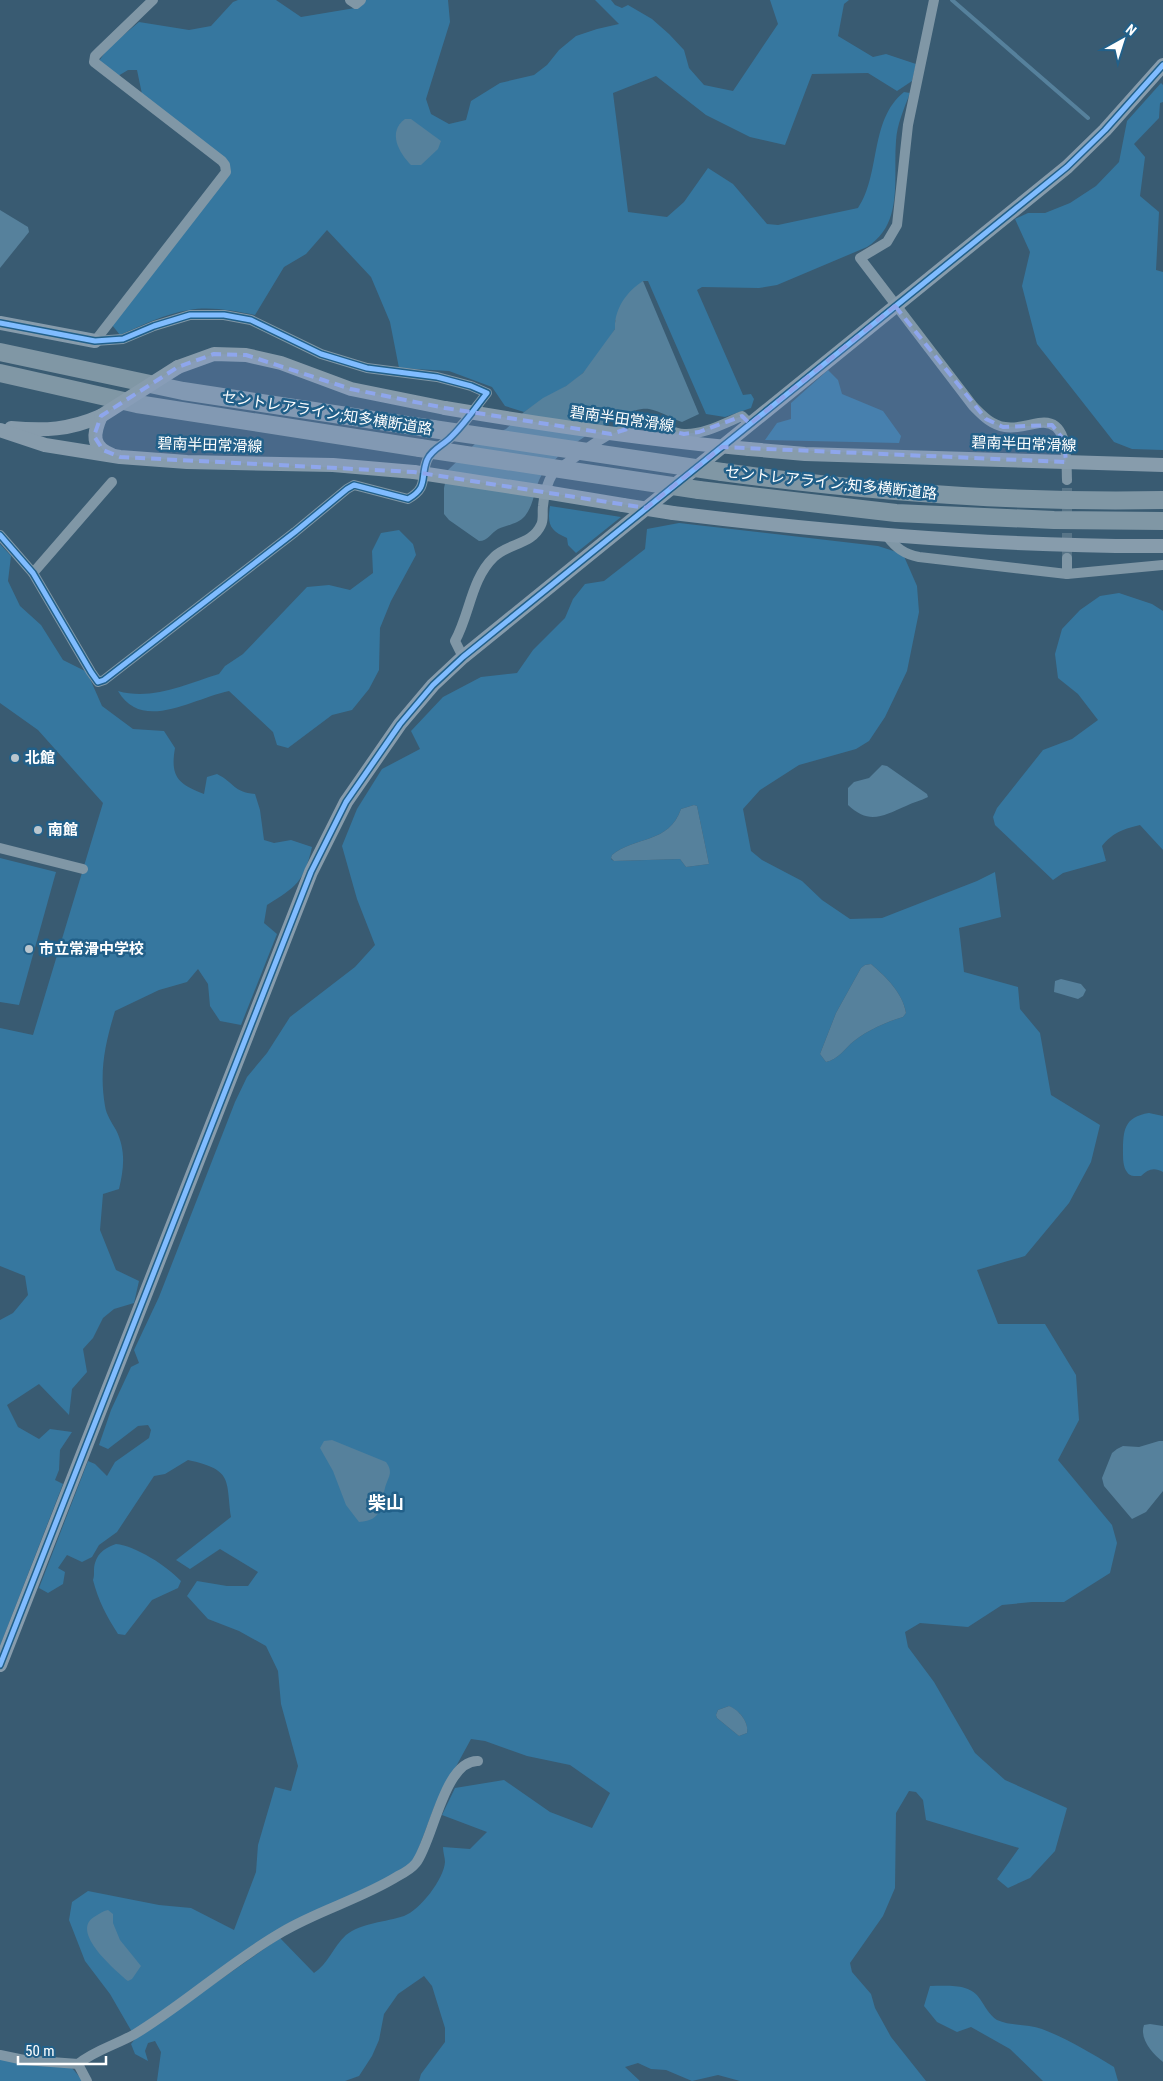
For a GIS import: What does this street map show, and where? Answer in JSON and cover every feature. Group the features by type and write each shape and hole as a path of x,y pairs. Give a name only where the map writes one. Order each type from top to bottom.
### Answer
{"highway":[{"name":"セントレアライン;知多横断道路","path":"0,352 183,391 722,472 828,486 970,497 1104,501 1163,500"},
{"name":"セントレアライン;知多横断道路","path":"0,373 137,404 699,490 896,513 1054,520 1163,521"}],"main road":[{"path":"0,1665 311,872 346,802 400,724 433,685 463,656 1067,167 1105,130 1163,65"},
{"path":"0,323 96,341"},
{"name":"碧南半田常滑線","path":"0,429 46,431 72,427 101,416 178,367 214,354 246,355 281,363 350,389 445,408 598,433 682,443 805,454 1163,465"},
{"name":"碧南半田常滑線","path":"101,416 94,436 97,444 103,450 120,457"},
{"name":"碧南半田常滑線","path":"0,429 45,445 120,457 187,462 332,465 414,472 623,505 792,527 887,536 1075,546 1163,546"}],"street":[{"path":"96,341 226,172 226,165 222,161 94,62 95,56 153,0"},
{"path":"350,0 356,4 361,0"},
{"path":"934,0 908,125 897,225 887,242 860,258 973,406 986,419 1003,427 1025,427 1039,423 1052,425 1062,434 1067,480"},
{"path":"0,535 33,573 98,682 104,680 295,532 347,489 354,485 408,499 415,495 423,485 427,460 432,453 450,438 487,393 471,386 437,377 367,368 322,354 251,320 224,315 190,315 154,326 123,339 96,341"},
{"path":"463,656 455,641 477,581 494,556 507,548 532,538 542,524 542,506 549,480 553,473 606,436 629,426 656,424 684,434 699,432 742,416 750,424"},
{"path":"33,573 112,482"},
{"path":"887,536 896,547 906,554 919,558 1067,574 1163,565"},
{"path":"1066,558 1067,574"},
{"path":"0,848 83,869"},
{"path":"0,2055 24,2060 78,2064 134,2034 281,1932 360,1896 398,1876 416,1864 437,1811 460,1768 470,1761 478,1761"},
{"path":"78,2064 87,2081"}],"highlighted area":[{"path":"895,306 986,419 1003,427 1052,425 1064,440 1066,462 722,447 646,508 414,472 120,457 103,450 94,436 101,416 178,367 214,354 246,355 351,389 445,408 611,434 643,424 684,434 699,432 742,416 750,424"}],"shaded area":[{"path":"238,0 276,0 301,17 355,8 365,0 448,0 450,22 426,99 431,114 449,124 466,120 471,101 500,83 534,75 547,65 559,50 576,36 619,24 595,0 611,0 615,5 622,8 628,5 652,19 684,50 689,68 704,85 733,91 778,24 770,0 849,0 844,4 838,36 873,57 886,54 916,64 912,81 897,91 868,73 812,74 785,145 750,137 706,115 656,76 613,93 628,212 667,217 684,202 708,168 733,184 767,224 778,225 858,208 870,179 885,117 904,92 910,93 901,117 897,135 892,213 887,226 879,237 867,247 777,285 759,288 702,287 697,290 743,395 751,394 754,399 751,408 725,417 706,414 648,281 643,281 615,321 615,329 608,340 583,373 570,384 524,412 505,406 492,387 449,371 399,368 390,322 371,277 327,230 306,254 284,267 255,315 214,309 189,310 162,317 120,335 112,325 229,167 142,94 137,70 128,70 118,76 99,61 108,48 139,22 189,30 211,26 233,2"},
{"path":"1161,83 1163,85 1163,102 1160,103 1159,118 1134,144 1145,157 1140,196 1159,212 1156,270 1163,272 1163,450 1132,449 1114,442 1037,344 1022,286 1030,252 1015,219 1028,213 1045,213 1070,203 1096,186 1119,162 1127,121"},
{"path":"405,119 411,119 441,141 438,149 421,165 411,165 399,149 396,136 397,130"},
{"path":"0,210 28,227 29,232 0,268"},
{"path":"643,281 699,414 682,422 653,410 638,410 625,414 594,431 564,452 545,470 541,475 529,511 522,519 498,529 485,540 479,541 449,520 444,514 444,488 448,470 477,442 506,429 543,398 566,386 583,373 615,329 617,314 623,301"},
{"path":"828,370 838,380 842,394 883,411 901,436 899,443 765,440 777,423 791,419 791,403"},
{"path":"550,506 621,517 576,553 568,545 567,538 553,530 549,518"},
{"path":"679,523 878,546 903,554 917,586 919,612 907,671 885,717 869,741 856,749 799,765 760,790 743,809 751,851 762,860 802,881 822,900 850,919 882,918 977,881 995,872 1001,917 959,928 964,972 1018,987 1020,1009 1040,1033 1051,1095 1100,1125 1091,1162 1069,1203 1025,1256 977,1270 998,1324 1045,1324 1076,1375 1079,1420 1058,1460 1112,1525 1117,1543 1110,1573 1064,1602 1032,1602 1002,1605 968,1627 920,1623 905,1632 908,1647 934,1682 975,1753 1005,1780 1067,1808 1055,1851 1030,1878 1008,1888 997,1879 1019,1848 926,1820 923,1800 916,1792 909,1791 896,1813 895,1888 883,1916 850,1963 852,1972 871,1994 875,2008 891,2037 926,2081 740,2081 718,2075 692,2081 666,2070 651,2069 638,2063 625,2067 640,2081 419,2081 421,2074 445,2042 445,2028 432,1986 424,1976 398,1994 384,2014 379,2040 372,2056 359,2076 345,2081 157,2081 161,2052 155,2041 148,2043 145,2051 148,2061 135,2054 131,2044 135,2039 280,1938 314,1973 323,1965 341,1940 352,1931 366,1925 404,1916 424,1901 436,1885 444,1869 443,1847 470,1849 487,1832 442,1815 455,1788 504,1780 550,1812 592,1828 610,1793 570,1765 527,1756 485,1741 471,1739 435,1805 413,1863 398,1873 280,1928 132,2032 110,1994 85,1961 69,1920 72,1902 88,1891 159,1905 191,1908 234,1930 256,1872 258,1845 275,1787 291,1791 298,1766 281,1704 278,1671 266,1646 239,1631 208,1619 187,1596 197,1581 227,1586 248,1586 258,1572 220,1549 190,1569 176,1560 231,1517 225,1478 213,1468 188,1460 165,1474 154,1476 117,1532 99,1545 92,1557 82,1562 67,1555 58,1568 65,1572 63,1584 48,1593 39,1588 88,1461 95,1464 107,1476 115,1462 149,1438 151,1430 148,1425 138,1426 108,1449 99,1445 111,1410 131,1367 139,1363 134,1350 159,1297 235,1102 247,1077 267,1053 290,1017 355,967 375,945 357,899 342,846 357,809 382,769 420,749 411,731 443,697 481,677 517,673 533,650 565,618 573,599 585,584 604,581 645,549 647,529","holes":["694,805 697,806 709,864 686,867 680,859 614,861 611,859 612,855 621,849 660,834 676,820 681,809","871,964 893,986 898,992 906,1013 903,1017 865,1033 838,1056 826,1062 820,1054 836,1013 861,968","729,1706 736,1710 745,1721 747,1733 739,1736 717,1718 718,1710"]},
{"path":"399,530 413,544 416,555 391,601 380,628 379,670 369,689 352,710 332,715 288,748 277,745 273,732 229,691 185,705 154,711 141,710 128,703 118,691 131,694 156,693 219,674 225,666 243,654 307,587 329,585 350,590 373,573 372,551 381,533"},
{"path":"0,544 11,556 8,581 20,606 41,625 63,660 87,672 102,706 133,729 164,731 175,748 175,773 182,783 188,787 204,794 207,777 217,774 238,789 255,794 260,810 264,840 274,843 291,840 312,847 302,876 292,888 267,905 264,923 277,934 241,1025 220,1021 210,1006 208,984 198,969 187,982 159,990 115,1011 104,1058 103,1093 108,1115 119,1137 123,1152 123,1166 119,1189 103,1194 100,1230 116,1270 139,1281 134,1303 114,1309 103,1318 93,1338 83,1349 87,1372 72,1389 69,1415 39,1384 7,1405 18,1427 39,1439 50,1429 72,1432 60,1450 59,1470 55,1480 63,1484 0,1646 0,1320 13,1313 28,1295 25,1276 0,1266 0,1028 33,1035 103,803 38,730 0,703"},
{"path":"1119,593 1152,604 1163,611 1163,850 1140,825 1134,826 1115,834 1102,846 1106,861 1063,873 1053,880 995,825 993,817 997,808 1043,750 1072,739 1098,720 1078,694 1058,678 1055,654 1062,629 1080,610 1100,596"},
{"path":"882,765 887,766 927,794 928,797 876,817 863,815 856,811 848,805 848,788 854,782 869,778"},
{"path":"694,805 697,806 709,864 686,867 680,859 614,861 611,858 612,855 621,849 660,834 676,820 681,809"},
{"path":"0,858 56,872 19,1005 0,1002"},
{"path":"871,964 898,992 906,1013 903,1017 865,1033 838,1056 826,1062 820,1054 836,1013 861,968"},
{"path":"1061,979 1081,984 1086,990 1083,996 1078,999 1054,992 1055,981"},
{"path":"1149,1113 1163,1116 1163,1172 1151,1170 1141,1176 1131,1175 1128,1174 1124,1162 1123,1145 1125,1131 1130,1121 1134,1118"},
{"path":"332,1440 386,1462 390,1469 390,1475 379,1511 377,1515 367,1521 359,1522 346,1505 333,1471 320,1448 324,1441"},
{"path":"1163,1441 1163,1491 1146,1512 1132,1519 1104,1486 1102,1478 1112,1453 1117,1449 1123,1446 1139,1447"},
{"path":"116,1544 133,1549 151,1558 168,1569 181,1581 178,1588 152,1600 125,1635 118,1634 110,1621 100,1601 93,1580 96,1559 106,1548"},
{"path":"729,1706 743,1717 747,1733 739,1736 717,1718 718,1710"},
{"path":"108,1910 113,1914 113,1923 120,1940 141,1966 132,1979 128,1981 105,1960 91,1941 87,1932 88,1924 94,1917"},
{"path":"930,1986 951,1986 970,1990 976,1994 989,2013 997,2020 1042,2029 1088,2051 1114,2067 1118,2081 1043,2081 1010,2049 971,2027 957,2032 937,2022 924,2006"},
{"path":"1144,2025 1163,2026 1163,2062 1151,2050 1143,2036"},
{"path":"0,2058 72,2068 83,2081 0,2081"}],"waterway":[{"path":"952,0 1088,118"}],"tunnel":[{"path":"1067,480 1067,558"}],"cycle path":[{"path":"0,1665 311,872 346,802 400,724 433,685 463,657 1067,167 1105,130 1163,65"},
{"path":"0,323 95,341 123,339 154,326 190,315 224,315 251,320 321,354 367,368 437,377 471,386 487,393 455,433 429,456 425,466 423,482 415,495 408,499 354,485 347,489 295,532 104,680 98,682 33,573 0,535"}],"place":[{"name":"北館","path":"15,758"},
{"name":"南館","path":"38,830"},
{"name":"市立常滑中学校","path":"29,949"}],"district":[{"name":"柴山","path":"386,1503"}]}
